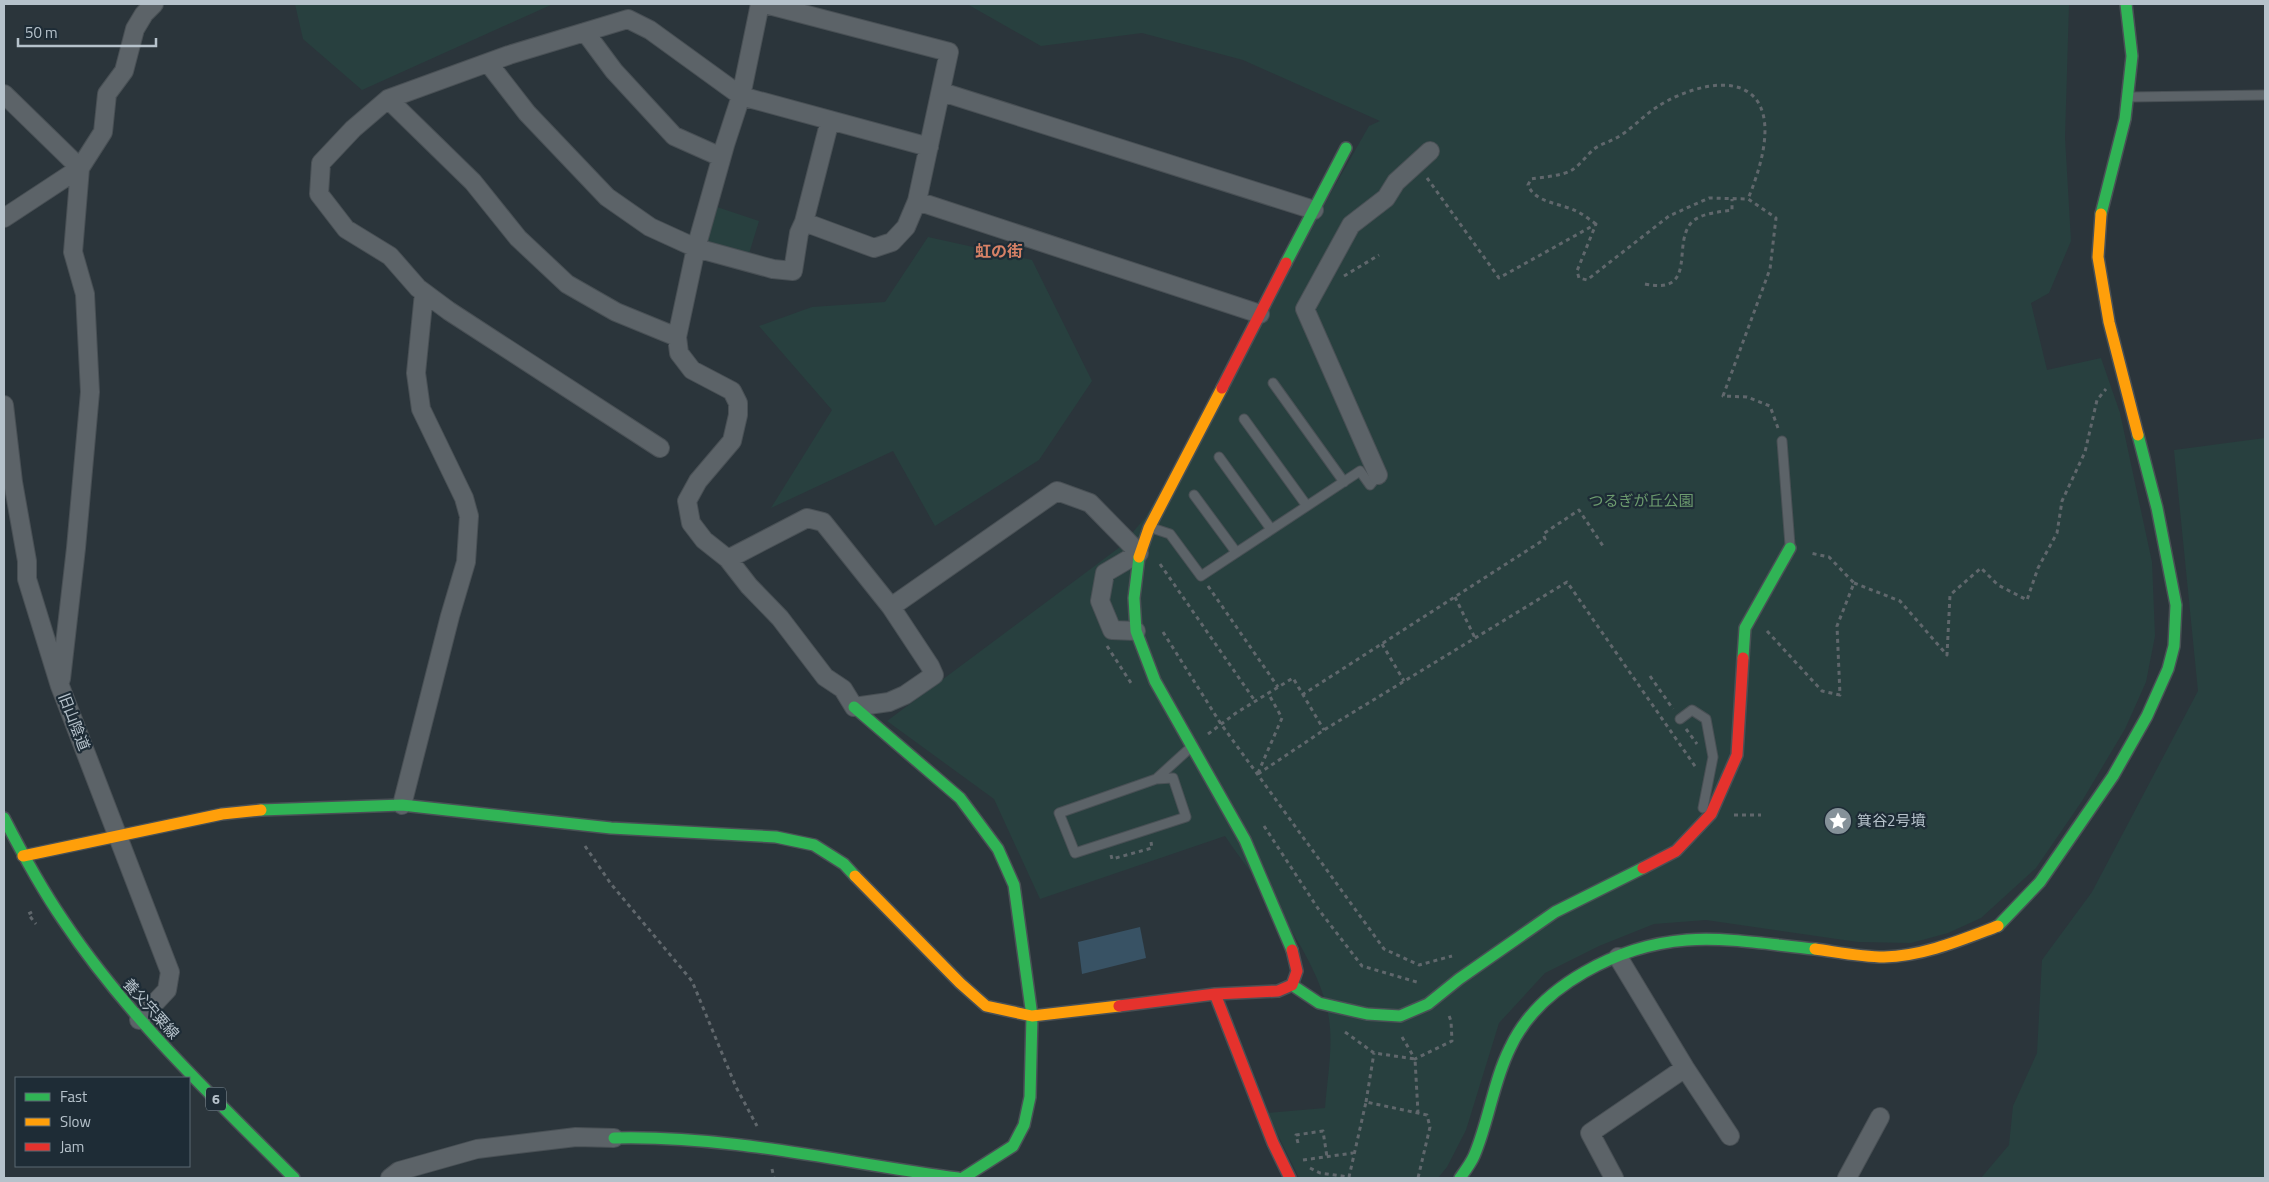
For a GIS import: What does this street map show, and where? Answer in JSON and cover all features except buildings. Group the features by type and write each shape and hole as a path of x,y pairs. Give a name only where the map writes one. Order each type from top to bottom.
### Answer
{"street":[{"path":"4,218 80,168 104,132 107,94 124,71 135,29 144,14 154,4"},
{"path":"760,4 741,96 721,157 696,248 677,337 679,353 692,370 732,391 738,403 738,415 732,441 698,481 687,501 691,523 704,540 728,559 749,586 780,618 825,677 843,689 854,708 960,798 998,849 1014,885 1032,1016 1030,1097 1024,1125 1013,1146 963,1178"},
{"path":"765,4 949,52 942,92 917,201 906,227 892,242 874,248 804,222"},
{"path":"1460,1178 1474,1156 1510,1047 1531,1016 1558,990 1602,963 1646,946 1686,940 1730,940 1882,957 1908,955 1942,947 2000,925 2040,882 2113,776 2147,716 2168,668 2174,646 2176,605 2157,508 2109,322 2098,257 2102,205 2125,119 2132,56 2126,4"},
{"path":"660,448 449,311 418,288 390,256 346,229 319,194 321,163 353,129 388,99 489,64 509,55 628,19 650,30 741,96 929,147"},
{"path":"585,32 614,71 674,136 721,157"},
{"path":"489,64 527,112 607,197 650,226 696,248 773,269 793,271 799,233 804,222 830,120"},
{"path":"942,92 1314,210"},
{"path":"4,94 80,168"},
{"path":"388,99 473,182 518,238 567,284 616,312 677,337"},
{"path":"18,858 222,814 263,810 402,805 570,824 776,837 814,845 844,864 960,983 986,1006 1032,1016 1215,994 1278,991 1292,984 1297,971 1289,940 1245,840 1155,681 1136,631 1134,598 1142,547 1149,528 1346,148"},
{"path":"1378,475 1305,308 1351,225 1386,198 1396,182 1430,151"},
{"path":"60,686 76,548 90,392 85,294 73,252 80,168"},
{"path":"917,201 1260,314"},
{"path":"402,805 450,616 466,562 469,516 464,498 421,408 416,374 424,293"},
{"name":"旧山陰道","path":"4,405 13,482 27,561 27,579 60,686 170,976 169,986 164,996 139,1020"},
{"path":"891,607 1057,491 1090,503 1142,547"},
{"path":"728,559 807,518 823,522 891,607 934,675 905,695 889,702 854,708"},
{"path":"1136,631 1112,630 1100,601 1106,573 1142,547"},
{"path":"1292,984 1319,1003 1367,1014 1400,1016 1428,1004 1453,984 1555,912 1676,851 1711,814 1722,794 1737,755 1745,628 1790,548"},
{"name":"6","path":"4,818 18,858"},
{"name":"6","path":"4,842 18,858"},
{"name":"養父宍粟線","path":"18,858 63,923 139,1020 294,1178"},
{"path":"1618,957 1685,1068 1730,1136"},
{"path":"1215,994 1272,1143 1290,1178"},
{"path":"1614,1178 1590,1133 1685,1068"},
{"path":"1847,1178 1880,1117"},
{"path":"390,1178 399,1171 477,1149 576,1137 650,1137 768,1148 874,1168 958,1178"}],"lane":[{"path":"2127,97 2265,95"},
{"path":"1273,383 1344,482"},
{"path":"1244,419 1306,506"},
{"path":"1782,441 1790,548"},
{"path":"1219,457 1271,529"},
{"path":"1149,528 1170,534 1201,576 1360,471 1370,485 1378,475"},
{"path":"1194,495 1236,552"},
{"path":"1680,719 1692,710 1706,719 1713,757 1700,826"},
{"path":"1156,779 1173,778 1186,817 1075,853 1059,813 1156,779 1192,746"}],"path":[{"path":"1596,224 1576,211 1546,201 1531,193 1528,185 1531,179 1572,171 1596,148 1620,136 1657,106 1678,96 1705,88 1724,85 1736,86 1752,95 1762,106 1765,130 1761,168 1748,199"},
{"path":"1417,164 1499,278 1596,224"},
{"path":"1596,224 1577,270 1579,278 1587,280 1669,216 1709,198 1748,199 1776,218 1770,269 1723,396 1747,397 1770,406 1782,441"},
{"path":"1645,284 1665,286 1672,282 1682,268 1686,235 1692,222 1707,215 1732,210 1732,199"},
{"path":"1790,548 1829,557 1854,583 1900,601 1947,656 1950,595 1981,568 1998,585 2027,600 2038,568 2057,533 2062,501 2085,452 2097,400 2121,370"},
{"path":"1302,695 1545,539 1543,534 1579,510 1603,546"},
{"path":"1142,547 1255,701"},
{"path":"1201,576 1278,687"},
{"path":"1258,774 1324,730 1566,582 1707,782"},
{"path":"1752,614 1822,691 1840,695 1837,626 1854,583"},
{"path":"1455,597 1475,638"},
{"path":"1163,632 1221,724 1384,949 1419,965 1458,955"},
{"path":"1382,644 1404,681"},
{"path":"1650,676 1680,719"},
{"path":"1192,746 1268,692 1293,678 1324,730"},
{"path":"1258,774 1282,718 1268,692"},
{"path":"1260,822 1319,910 1362,966 1401,979 1427,984 1453,984"},
{"path":"570,824 611,884 692,981 736,1087 768,1148"},
{"path":"1353,1152 1296,1162 1320,1173 1349,1177 1353,1152 1366,1102 1374,1053 1415,1060 1452,1042 1451,1021 1441,993"},
{"path":"1415,1060 1418,1113"},
{"path":"1366,1102 1427,1115 1430,1127 1418,1178"},
{"path":"1302,1160 1296,1135 1323,1131 1327,1157"}],"green space":[{"path":"295,4 553,4 362,90 303,39"},
{"name":"つるぎが丘公園","path":"967,4 2069,4 2065,138 2071,241 2049,293 2031,303 2047,370 2101,358 2120,413 2152,562 2155,636 2146,682 2125,729 2082,801 2036,868 1981,918 1948,933 1911,943 1858,942 1706,920 1654,924 1599,946 1545,973 1499,1023 1466,1130 1447,1167 1438,1178 1299,1178 1267,1113 1325,1108 1330,1058 1330,1028 1326,1004 1317,978 1290,928 1225,836 1040,899 994,799 887,721 1120,547 1145,518 1369,126 1380,121 1243,60 1142,33 1041,46"},
{"path":"717,207 759,221 748,257 706,242"},
{"path":"928,237 1032,260 1092,381 1039,460 935,526 893,451 771,508 832,410 759,326 812,307 885,302"},
{"path":"2265,438 2265,1178 1981,1178 2009,1145 2013,1106 2037,1053 2042,960 2092,892 2198,691 2174,450"}],"water":[{"path":"1140,927 1146,958 1082,974 1078,942"}],"traffic: fast":[{"path":"2101,214 2125,119 2132,56 2126,4"},
{"path":"1286,263 1346,148"},
{"path":"1998,926 2040,882 2113,776 2147,716 2168,669 2174,646 2176,605 2157,508 2138,435"},
{"path":"1743,658 1745,628 1790,548"},
{"path":"1139,557 1134,598 1136,631 1155,681 1245,840 1292,950"},
{"path":"854,707 960,798 998,849 1014,885 1032,1016 1030,1097 1024,1125 1013,1146 963,1178"},
{"path":"261,810 402,805 611,828 776,837 814,845 844,864 855,876"},
{"path":"4,818 55,908 115,989 172,1055 294,1178"},
{"path":"1292,985 1319,1003 1367,1014 1400,1016 1428,1004 1459,979 1555,912 1643,868"},
{"path":"1460,1178 1474,1156 1504,1061 1523,1025 1540,1005 1561,987 1584,972 1635,950 1661,943 1687,940 1735,940 1815,949"},
{"path":"614,1138 657,1138 744,1145 958,1178"}],"traffic: slow":[{"path":"2101,214 2098,257 2109,322 2138,435"},
{"path":"1139,557 1149,528 1222,388"},
{"path":"23,856 222,814 261,810"},
{"path":"855,876 960,983 986,1006 1032,1016 1119,1006"},
{"path":"1815,949 1867,956 1899,956 1942,946 1998,926"}],"traffic: jam":[{"path":"1222,388 1286,263"},
{"path":"1643,868 1676,851 1711,814 1737,755 1743,658"},
{"path":"1119,1006 1215,994 1278,991 1292,985 1297,971 1292,950"},
{"path":"1215,994 1273,1143 1290,1178"}],"place":[{"name":"箕谷2号墳","path":"1838,821"}],"district":[{"name":"虹の街","path":"999,251"}]}
